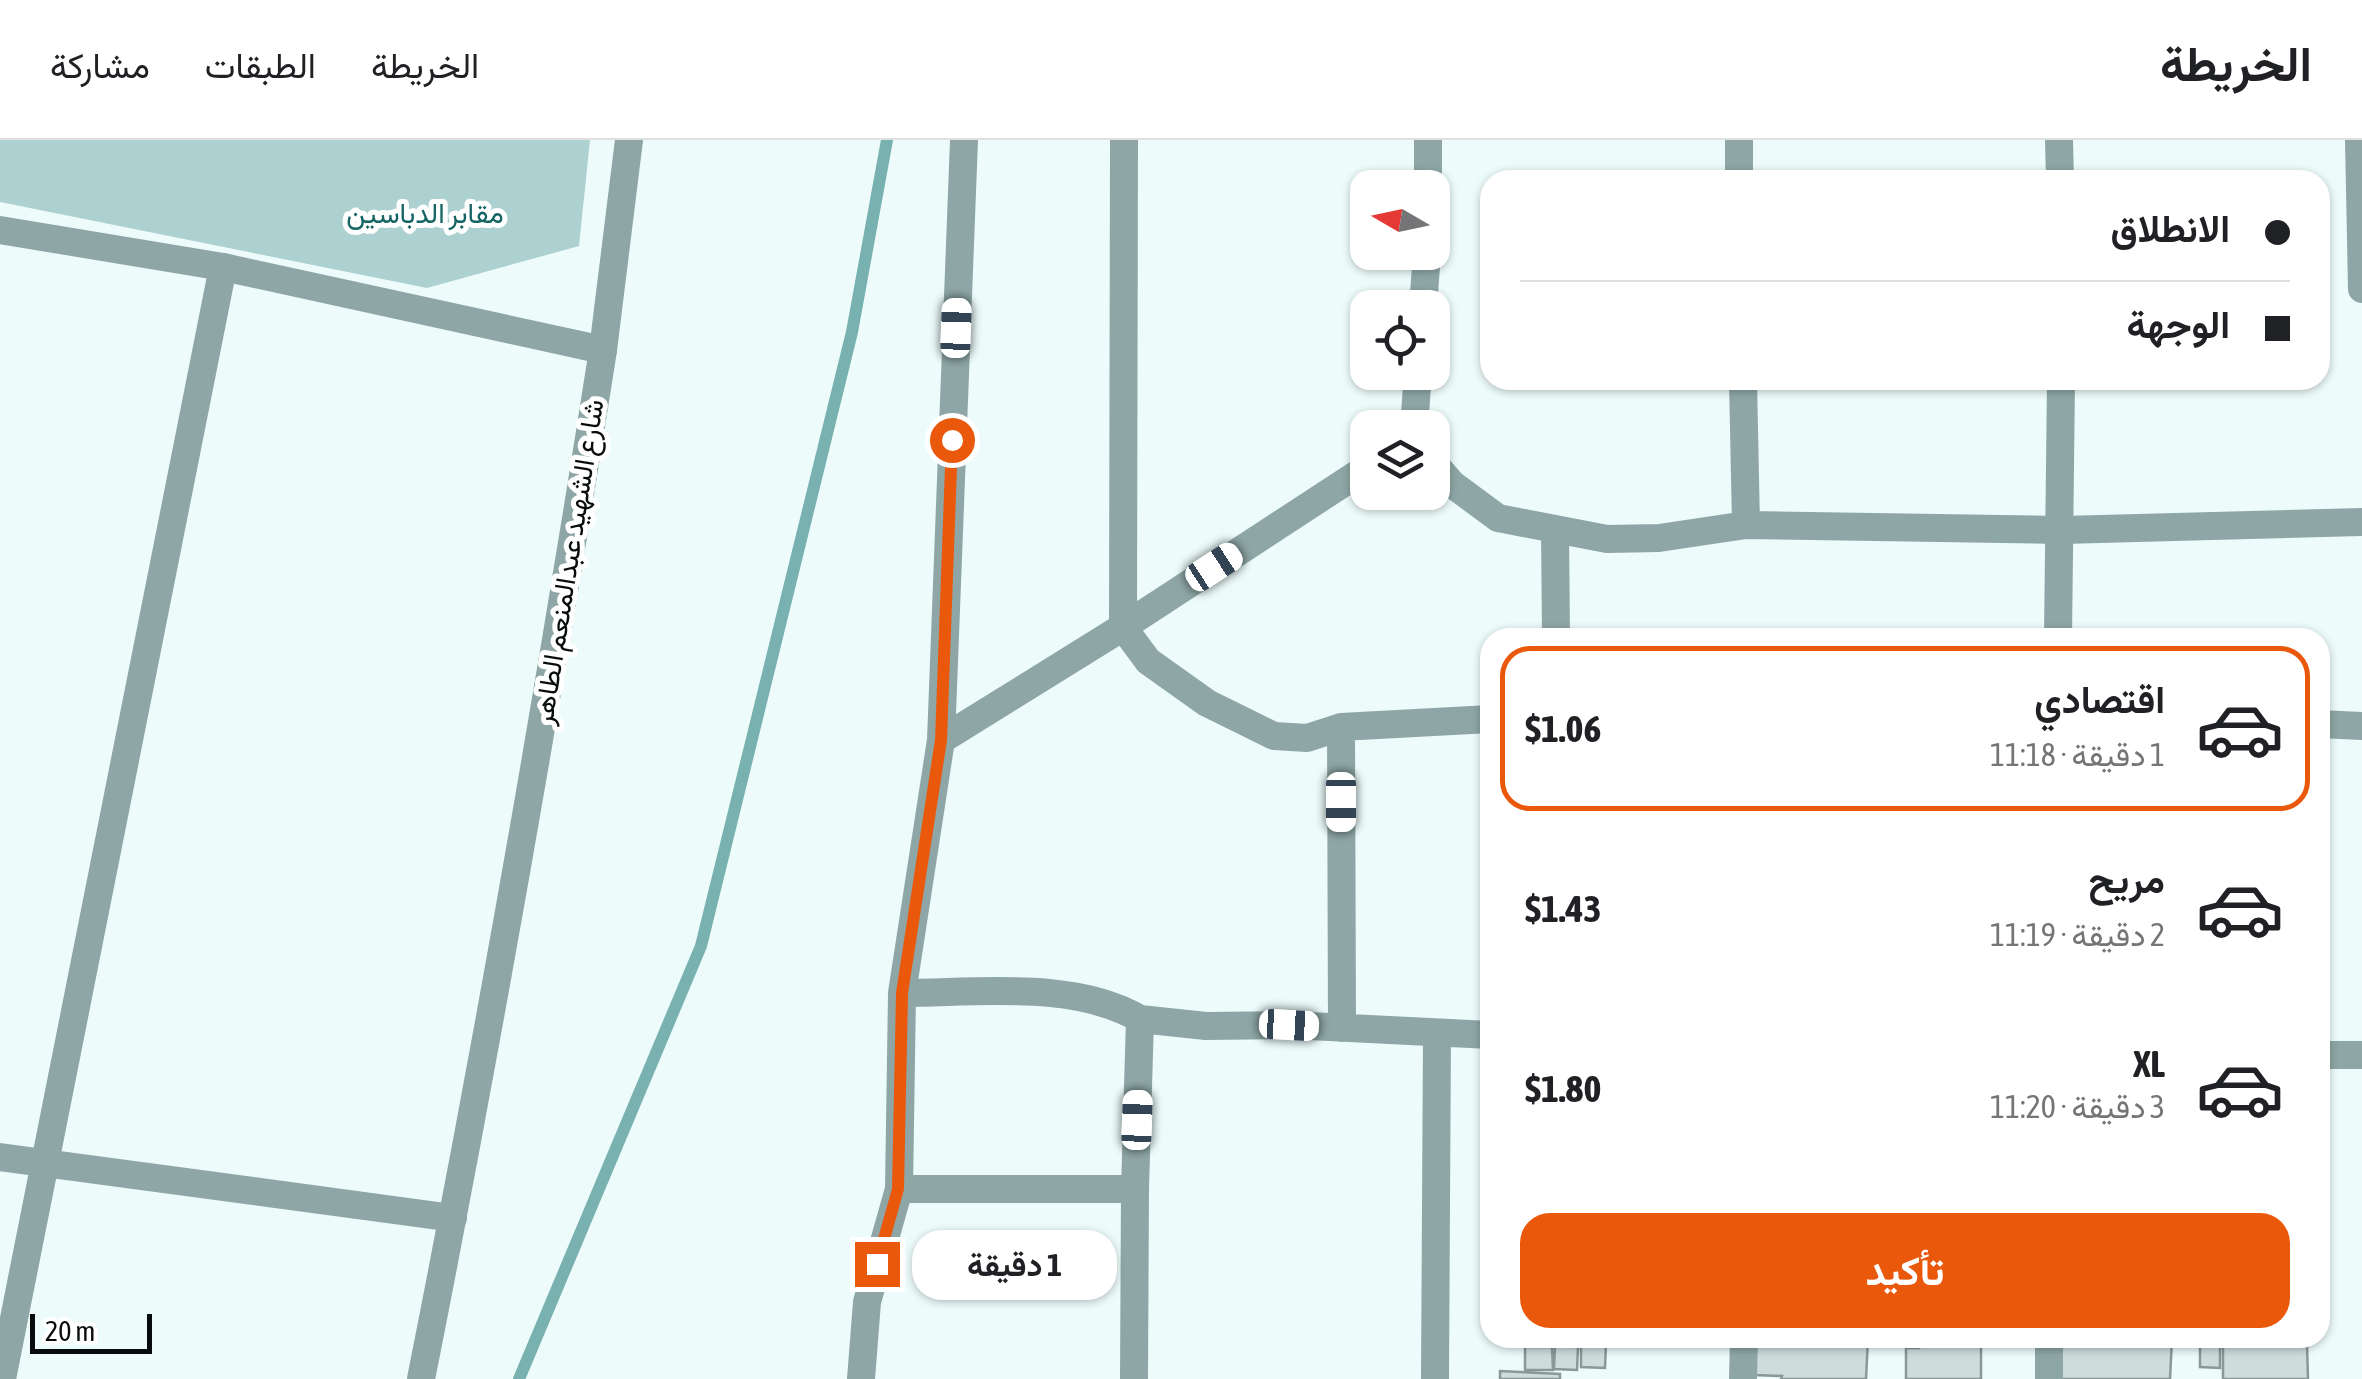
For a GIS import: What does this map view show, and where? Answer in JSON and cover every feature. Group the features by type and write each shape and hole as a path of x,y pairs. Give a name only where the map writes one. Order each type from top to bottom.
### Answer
{"street":[{"name":"شارع الشهيد عبدالمنعم الطاهر","path":"421,1379 572,550 603,350 629,140"},
{"path":"861,1379 867,1302 898,1189 902,993 941,740 964,140"},
{"path":"1124,140 1123,627 1148,661 1207,703 1274,736 1307,738 1341,726 1480,719"},
{"path":"1428,140 1428,170"},
{"path":"1738,140 1740,170"},
{"path":"2060,140 2060,170"},
{"path":"2358,140 2362,289"},
{"path":"0,230 223,267 603,350"},
{"path":"2,1379 223,267"},
{"path":"1743,390 1746,525"},
{"path":"2058,628 2061,390"},
{"path":"941,740 1350,480"},
{"path":"1450,482 1498,518 1607,539 1746,525 2062,530 2362,522"},
{"path":"1555,529 1556,628"},
{"path":"2330,724 2362,726"},
{"path":"1341,726 1342,1028"},
{"path":"902,993 1090,997 1140,1019 1206,1026 1289,1025 1480,1035"},
{"path":"1134,1379 1140,1019"},
{"path":"1435,1379 1438,1033"},
{"path":"2330,1056 2362,1054"},
{"path":"0,1157 453,1218"},
{"path":"898,1189 1135,1188"},
{"path":"1743,1379 1744,1348"},
{"path":"2049,1348 2049,1379"}],"green space":[{"name":"مقابر الدباسين","path":"0,140 590,140 579,246 427,288 0,202"}],"building":[{"path":"1525,1348 1552,1348 1553,1370 1525,1370"},
{"path":"1555,1348 1578,1348 1577,1370 1554,1369"},
{"path":"1581,1348 1606,1348 1605,1368 1581,1367"},
{"path":"1756,1348 1868,1348 1866,1379 1781,1379 1782,1376 1755,1375"},
{"path":"1906,1348 1981,1348 1981,1379 1906,1379"},
{"path":"2062,1348 2172,1348 2170,1379 2061,1379"},
{"path":"2200,1348 2220,1348 2220,1368 2200,1367"},
{"path":"2223,1348 2307,1348 2308,1379 2223,1379"},
{"path":"1500,1371 1560,1374 1560,1379 1500,1379"}],"waterway":[{"path":"519,1379 701,946 852,332 887,140"}],"route":[{"path":"877,1264 898,1189 902,993 941,740 952,440"}]}
